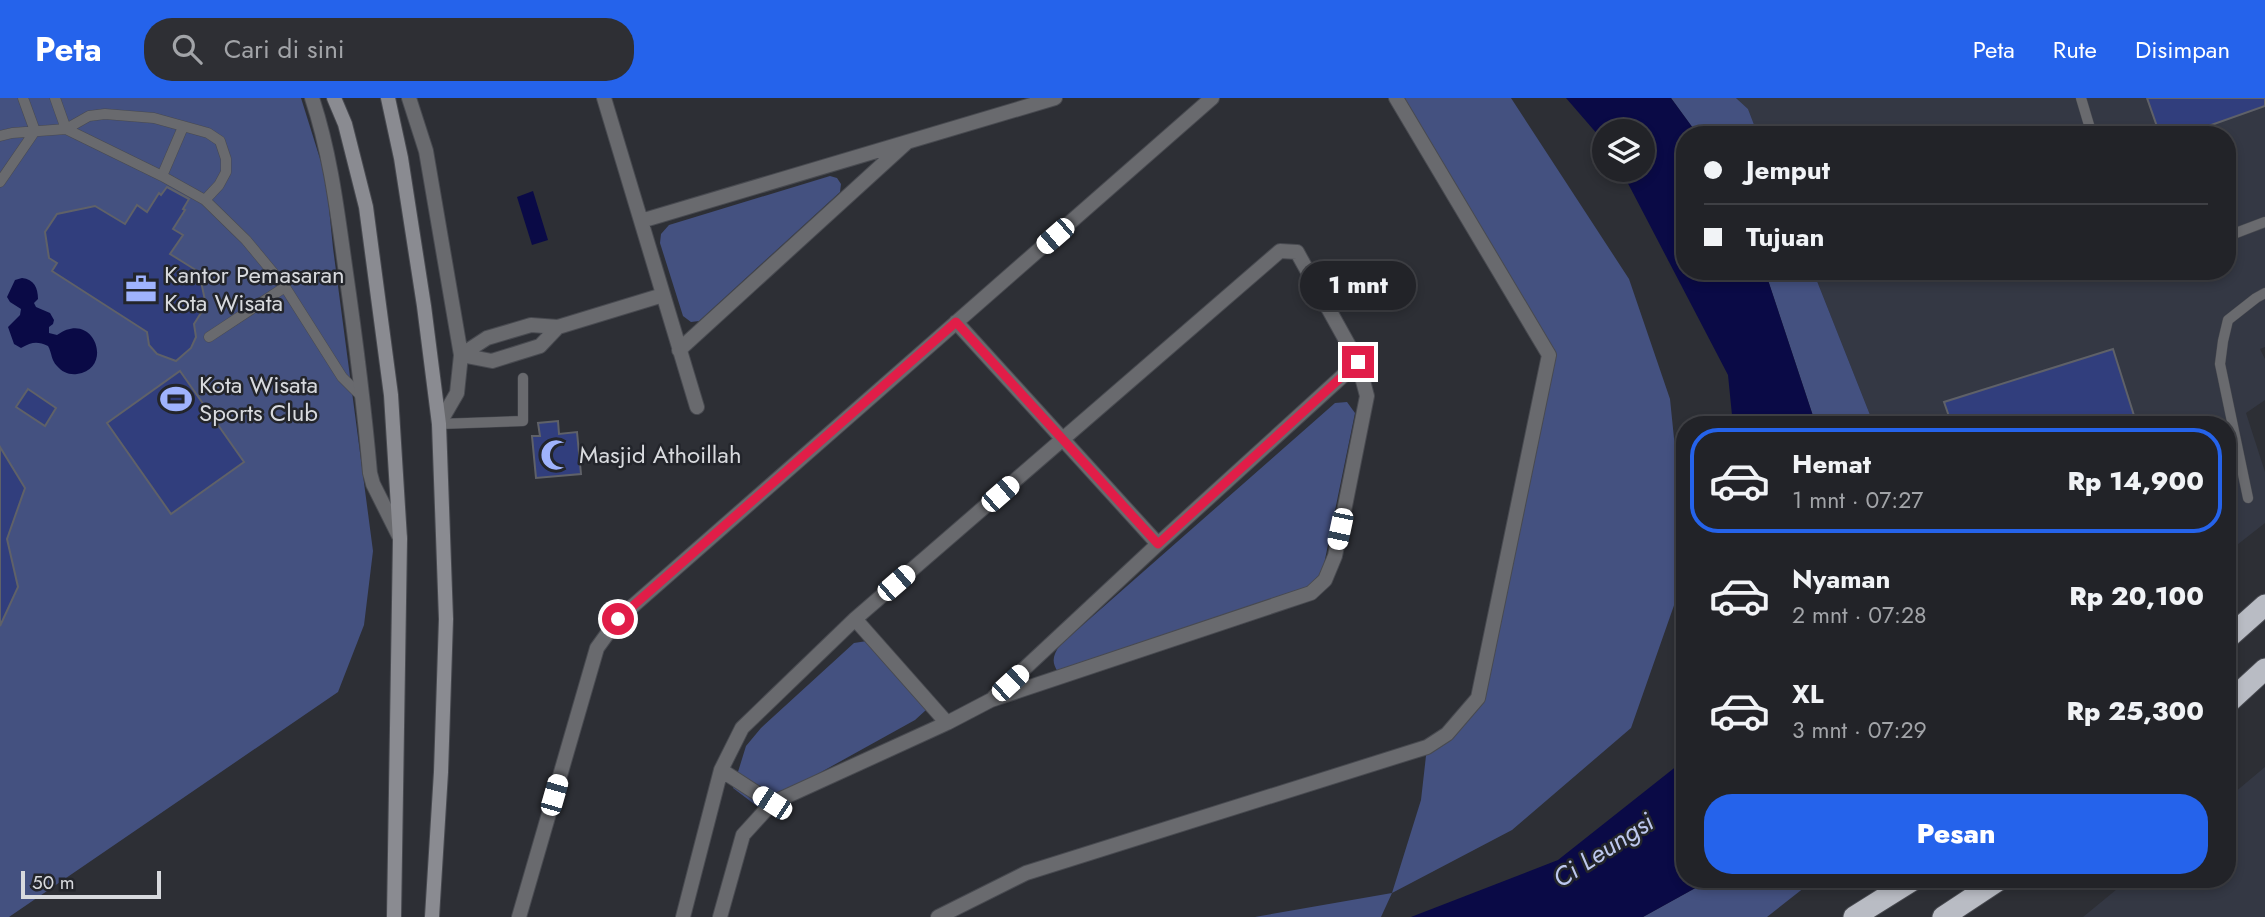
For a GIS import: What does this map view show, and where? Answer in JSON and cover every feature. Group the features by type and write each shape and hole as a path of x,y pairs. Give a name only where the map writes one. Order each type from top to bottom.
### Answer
{"highway":[{"path":"2236,631 2265,605"},
{"path":"2236,695 2265,669"},
{"path":"1854,917 1900,888"},
{"path":"1943,917 1987,888"}],"street":[{"path":"312,98 328,155 364,398 370,473 400,539"},
{"path":"334,98 345,124 366,207 391,395 400,539 394,917"},
{"path":"388,98 401,158 418,266 439,424 446,619 441,772 432,917"},
{"path":"409,98 426,151 461,355 457,393 439,424"},
{"path":"604,98 696,407"},
{"path":"641,221 1055,98"},
{"path":"519,917 597,648 618,619 1212,98"},
{"path":"938,917 1026,873 1427,747 1447,734 1478,698 1549,355 1396,98"},
{"path":"679,350 909,141"},
{"path":"683,917 720,770 742,728 855,619 1280,251 1297,252 1358,362 1367,396 1335,555 1325,580 1311,593 991,700 772,803 743,835 720,917"},
{"path":"461,355 487,338 531,326 558,327 663,295"},
{"path":"956,322 1158,544"},
{"path":"461,355 492,361 540,346 558,327"},
{"path":"991,700 1358,362"},
{"path":"855,619 947,723"},
{"path":"720,770 772,803"}],"lane":[{"path":"23,98 35,131"},
{"path":"55,98 66,129 205,200 246,240 285,287 342,377 364,398"},
{"path":"2081,98 2089,126"},
{"path":"0,136 66,129 89,117 105,114 153,118 208,133 220,141 226,159 226,172 219,185 205,200"},
{"path":"162,176 183,127"},
{"path":"0,182 35,131"},
{"path":"2236,233 2265,222"},
{"path":"209,337 285,287"},
{"path":"2231,416 2220,364 2228,320 2265,293"},
{"path":"439,424 523,421 523,378"},
{"path":"2236,441 2248,498"}],"shaded area":[{"name":"Kota Wisata Sports Club","path":"0,98 301,98 326,178 373,551 364,625 338,692 9,917 0,917"},
{"path":"1396,98 1511,98 1629,279 1670,399 1676,458 1676,600 1631,728 1512,830 1392,893 1421,800 1427,747 1478,698 1549,355"},
{"path":"1671,98 1736,98 1748,109 1755,126 1691,126"},
{"path":"1736,98 2265,98 2265,347 2260,349 2265,359 2265,400 2246,413 2265,472 2265,523 2236,546 2236,416 1870,416 1817,280 2236,280 2236,126 1755,126 1748,109"},
{"path":"830,176 837,178 841,184 840,192 699,321 691,322 683,316 660,243 661,234 669,225"},
{"path":"1768,280 1817,280 1870,416 1813,416"},
{"path":"1347,402 1355,413 1322,574 1301,594 1058,672 1054,658 1060,645 1335,403"},
{"path":"867,641 926,698 926,710 915,720 758,807 733,788 746,746 761,728 854,643"},
{"path":"2265,767 2265,917 2083,917 2118,888 2236,888 2236,791"},
{"path":"1695,888 1804,888 1767,917 1643,917"},
{"path":"1392,893 1381,917 1255,917"}],"water":[{"path":"1566,98 1671,98 1691,126 1676,126 1676,275 1627,182 1655,182 1655,119 1592,119 1592,128"},
{"path":"533,191 548,240 532,245 517,197"},
{"path":"15,280 30,280 36,288 36,307 50,313 54,320 49,327 49,333 57,335 70,329 81,329 90,334 97,352 95,362 89,370 77,374 66,373 55,364 48,346 34,343 21,348 14,344 8,327 20,315 21,309 7,297"},
{"path":"1678,280 1768,280 1813,416 1732,416 1728,375"},
{"name":"Ci Leungsi","path":"1676,767 1676,888 1695,888 1643,917 1411,917 1558,860"}],"building":[{"path":"2147,98 2265,98 2265,106 2208,126 2157,126"},
{"name":"Kantor Pemasaran Kota Wisata","path":"167,187 189,199 173,229 183,235 170,254 199,272 206,305 194,324 196,337 191,348 176,361 157,354 149,345 147,332 52,271 57,263 49,258 45,232 57,214 95,206 125,224 137,205 147,212 159,193 161,195"},
{"path":"2113,349 2134,416 1949,416 1944,402"},
{"path":"180,371 244,462 171,514 107,423"},
{"path":"28,389 56,408 45,426 16,407"},
{"name":"Masjid Athoillah","path":"558,421 559,434 577,432 581,474 536,478 532,436 540,436 538,423"},
{"path":"0,447 25,488 7,539 18,587 0,626"}],"place":[{"name":"Kantor Pemasaran Kota Wisata","path":"141,289"},
{"name":"Kota Wisata Sports Club","path":"176,399"},
{"name":"Masjid Athoillah","path":"556,455"}],"route":[{"path":"618,619 956,322 1158,544 1358,362"}]}
